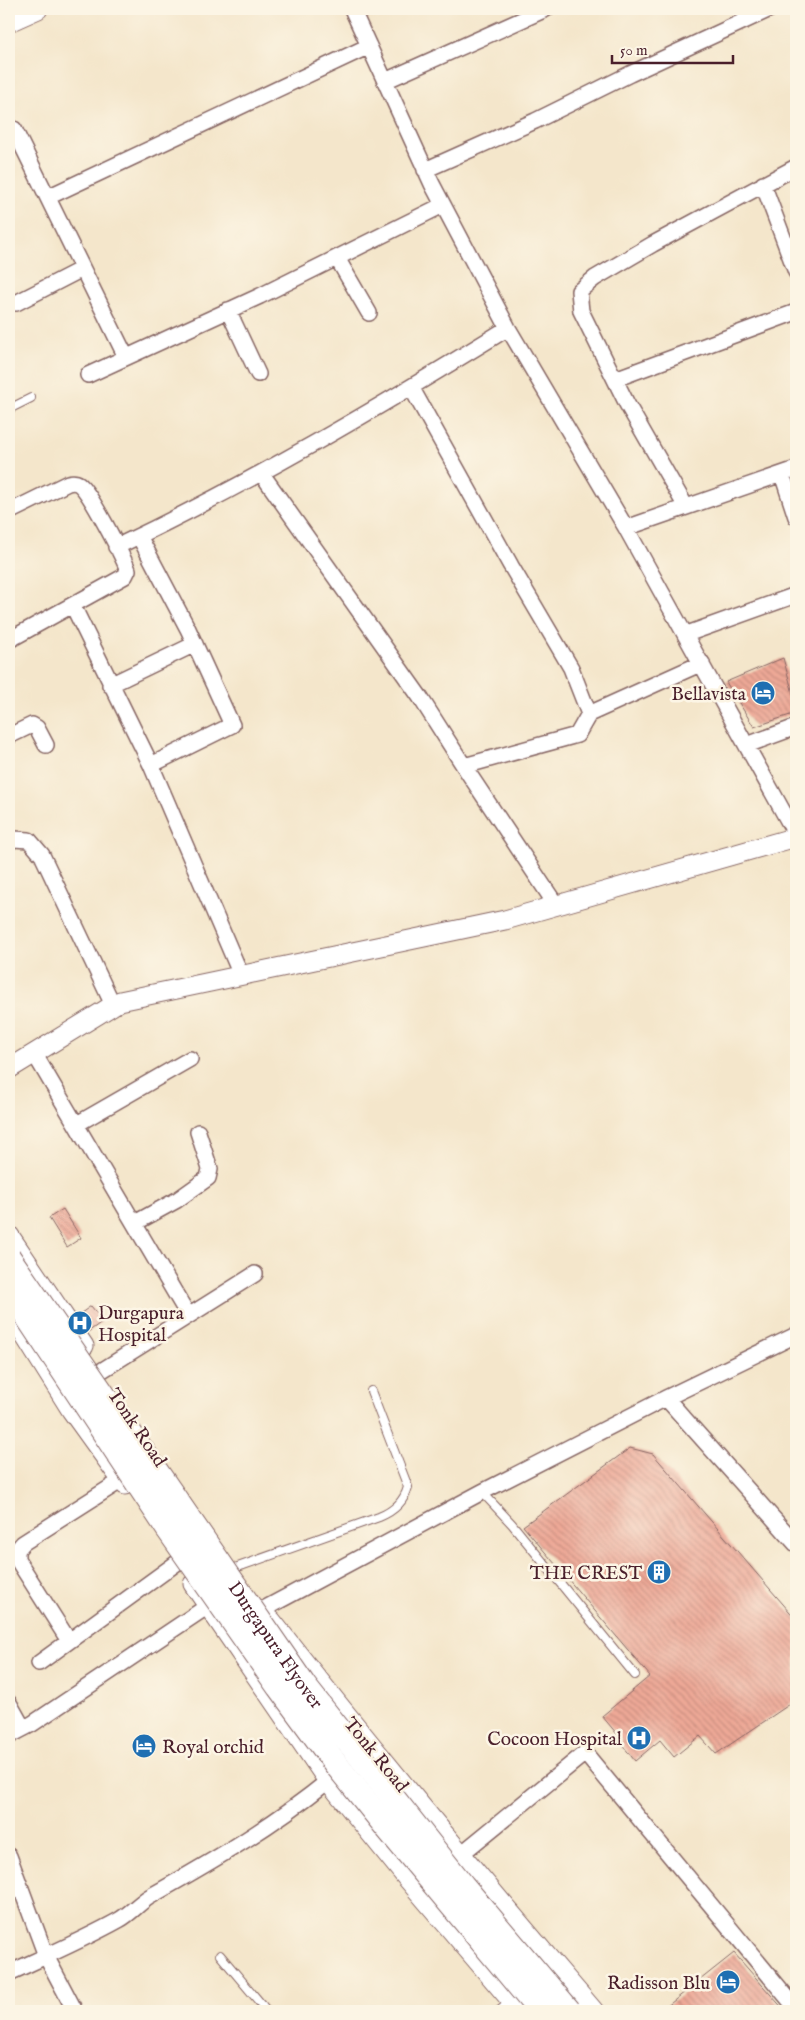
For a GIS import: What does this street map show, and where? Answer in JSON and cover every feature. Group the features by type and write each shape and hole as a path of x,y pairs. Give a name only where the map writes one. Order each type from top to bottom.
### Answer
{"main road":[{"name":"Durgapura Flyover","path":"9,1258 305,1687 463,1886 568,2011"},
{"name":"Durgapura Flyover","path":"9,1289 168,1529 290,1702 388,1830 540,2011"}],"street":[{"path":"9,22 38,9"},
{"path":"9,1069 120,1001 505,920 796,836 687,634 508,328 425,170 352,9"},
{"path":"385,81 546,9"},
{"path":"425,170 535,121 630,74 741,15 770,9"},
{"path":"48,197 369,46"},
{"path":"14,128 126,357"},
{"path":"686,507 627,404 581,311 579,292 595,278 645,248 796,167"},
{"path":"763,184 796,272"},
{"path":"88,375 337,258 443,205"},
{"path":"337,258 369,313"},
{"path":"16,303 82,269"},
{"path":"228,310 258,374"},
{"path":"615,379 796,312"},
{"path":"116,547 262,474 508,328"},
{"path":"411,387 511,566 571,668 589,714"},
{"path":"626,528 789,472 796,516"},
{"path":"262,474 420,697 556,905"},
{"path":"9,512 68,483 75,482 81,485 90,499 128,570 125,576 9,640"},
{"path":"138,536 195,644 232,725 151,765"},
{"path":"687,634 796,595"},
{"path":"72,606 151,765 241,975"},
{"path":"110,685 195,644"},
{"path":"464,766 576,735 589,714 702,663"},
{"path":"9,736 32,724 37,728 46,745"},
{"path":"747,744 796,727"},
{"path":"9,842 29,840 42,856 113,1005"},
{"path":"34,1053 188,1315"},
{"path":"77,1124 190,1059"},
{"path":"135,1223 183,1196 208,1178 210,1169 198,1132"},
{"name":"Tonk Road","path":"9,1235 262,1608 357,1730 460,1855 594,2011"},
{"path":"101,1371 255,1274"},
{"path":"9,1311 71,1410 122,1480 328,1781 510,2008"},
{"path":"225,1632 262,1608 482,1492 666,1398 796,1335"},
{"path":"666,1398 796,1544"},
{"path":"69,1640 34,1589 17,1559 17,1550 22,1543 122,1480"},
{"path":"39,1663 178,1562"},
{"path":"9,1736 208,1606"},
{"path":"9,1702 23,1728"},
{"path":"460,1855 585,1754 796,2008"},
{"path":"9,1973 121,1919 147,1898 182,1880 299,1805 328,1781"},
{"path":"9,1856 46,1956 74,2011"}],"lane":[{"path":"9,409 31,398"},
{"path":"235,1568 386,1514 400,1504 406,1496 408,1487 371,1391"},
{"path":"482,1492 512,1524 635,1675"},
{"path":"220,1955 267,2011"}],"building":[{"name":"Bellavista","path":"783,658 796,704 796,713 754,727 726,682"},
{"path":"63,1209 81,1238 67,1247 49,1218"},
{"path":"91,1306 103,1321 88,1332 77,1316"},
{"name":"THE CREST","path":"630,1448 653,1454 796,1619 796,1700 716,1754 700,1736 674,1757 660,1740 635,1761 620,1742 622,1740 602,1716 650,1676 523,1526"},
{"name":"Radisson Blu","path":"734,1953 785,2011 661,2011"}],"place":[{"name":"Bellavista","path":"763,693"},
{"name":"Durgapura Hospital","path":"80,1323"},
{"name":"THE CREST","path":"659,1572"},
{"name":"Cocoon Hospital","path":"639,1738"},
{"name":"Royal orchid","path":"144,1746"},
{"name":"Radisson Blu","path":"728,1982"}]}
